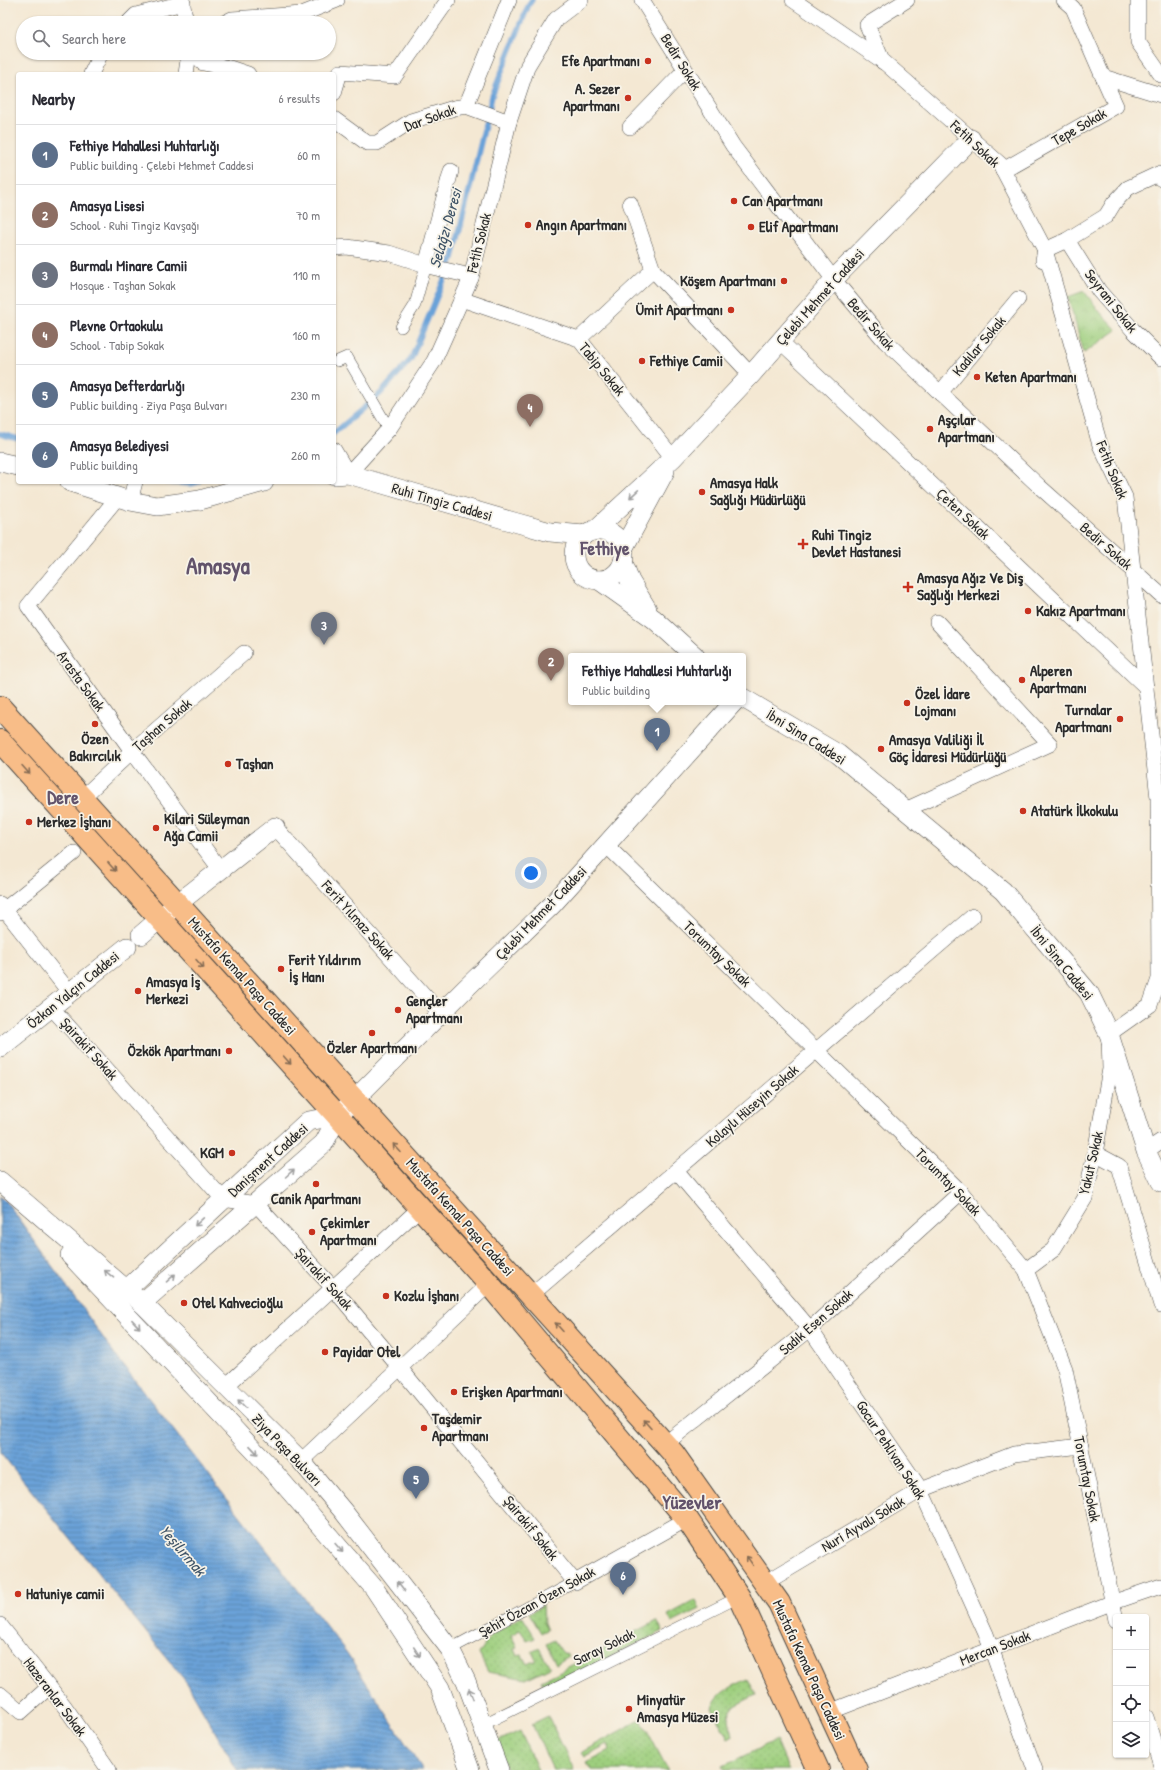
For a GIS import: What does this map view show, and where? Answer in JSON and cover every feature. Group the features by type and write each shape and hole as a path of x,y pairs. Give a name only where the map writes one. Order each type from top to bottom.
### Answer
{"main road":[{"name":"Mustafa Kemal Paşa Caddesi","path":"0,708 673,1453 779,1603 856,1770"},
{"name":"Mustafa Kemal Paşa Caddesi","path":"0,741 489,1284 687,1519 739,1597 818,1770"}],"street":[{"path":"274,16 302,14 337,0"},
{"path":"336,86 340,72 394,76 448,0"},
{"path":"506,121 471,108 504,10 509,0"},
{"name":"Fetih Sokak","path":"341,475 389,430 434,361 461,299 506,121 528,64 556,19 581,0"},
{"name":"Bedir Sokak","path":"642,0 733,146 834,280 884,341 1040,487 1161,595"},
{"name":"Fetih Sokak","path":"794,0 884,62 1000,164 1045,250 1100,445 1125,497 1146,687 1159,783 1159,979 1150,1005 1109,1034"},
{"path":"884,62 867,25 907,0"},
{"path":"1064,0 1073,8 1103,76 1161,95"},
{"path":"1138,0 1138,42 1161,75"},
{"path":"135,16 182,1 185,16"},
{"path":"92,72 98,60"},
{"path":"186,72 188,60"},
{"path":"200,60 203,63 242,72"},
{"path":"630,127 686,70"},
{"name":"Tepe Sokak","path":"1003,170 1116,106 1103,76"},
{"name":"Dar Sokak","path":"336,120 368,143 377,143 411,121 454,108 471,108"},
{"name":"Çelebi Mehmet Caddesi","path":"589,533 673,458 751,375 834,280 971,139"},
{"path":"401,327 415,305 429,266 451,171"},
{"path":"1041,273 1045,250 1067,240 1106,216 1128,188 1158,174 1161,178"},
{"path":"630,204 653,270 751,375"},
{"name":"Seyrani Sokak","path":"1067,240 1100,291 1133,330 1161,358"},
{"path":"336,248 347,247 389,253 467,276"},
{"path":"579,339 653,270"},
{"name":"Tabip Sokak","path":"461,299 579,339 673,458"},
{"name":"Kadılar Sokak","path":"940,393 1018,299"},
{"name":"Çeten Sokak","path":"780,341 1146,687"},
{"path":"338,361 347,357 389,430"},
{"path":"336,457 341,475"},
{"name":"Çelebi Mehmet Caddesi","path":"623,555 673,458"},
{"path":"0,462 16,466"},
{"name":"Ruhi Tingiz Caddesi","path":"341,475 550,532 589,533"},
{"path":"82,484 129,492 157,506 200,500 257,484"},
{"name":"Arasta Sokak","path":"129,492 28,606 132,751 220,869"},
{"path":"654,619 630,581 620,541 607,531 589,533 578,541 574,557 576,565 581,572 588,577 599,580 654,619 692,653"},
{"path":"550,532 574,557"},
{"path":"599,580 611,577 618,572 623,555"},
{"path":"905,810 1050,744 937,622"},
{"name":"Taşhan Sokak","path":"82,798 132,751 244,653"},
{"name":"İbni Sina Caddesi","path":"746,700 838,754 1003,891 1089,993 1109,1034 1153,1146 1161,1182"},
{"name":"Çelebi Mehmet Caddesi","path":"338,1116 440,1013 552,905 731,705"},
{"name":"Özkan Yalçın Caddesi","path":"1,1046 70,993 160,920 177,904 275,826"},
{"name":"Ferit Yılmaz Sokak","path":"275,826 440,1013"},
{"name":"Torumtay Sokak","path":"606,845 961,1192 1026,1270 1065,1368 1114,1614"},
{"path":"70,993 1,909 74,853"},
{"name":"Kolaylı Hüseyin Sokak","path":"531,1295 973,916"},
{"name":"Şairakif Sokak","path":"51,1007 223,1199"},
{"name":"Yakut Sokak","path":"1026,1270 1053,1250 1085,1198 1095,1153 1110,1069 1109,1034"},
{"name":"Danişment Caddesi","path":"126,1289 308,1121 338,1116"},
{"name":"Danişment Caddesi","path":"142,1304 324,1142 338,1116"},
{"path":"1095,1153 1119,1166 1161,1306"},
{"name":"Gocur Pehlivan Sokak","path":"676,1171 810,1329 921,1490 992,1649 1036,1770"},
{"name":"Ziya Paşa Bulvarı","path":"1,1184 126,1289 301,1461 343,1511 450,1649 466,1681 500,1770"},
{"name":"Ziya Paşa Bulvarı","path":"1,1184 264,1461 374,1588 440,1688 470,1770"},
{"name":"Sadık Esen Sokak","path":"665,1444 810,1329 961,1192"},
{"path":"223,1199 256,1204"},
{"name":"Şairakif Sokak","path":"256,1204 334,1289 575,1582"},
{"path":"225,1387 334,1289 420,1208"},
{"path":"301,1461 489,1284"},
{"name":"Nuri Ayvalı Sokak","path":"765,1582 921,1490 1014,1454 1081,1446"},
{"name":"Şehit Özcan Özen Sokak","path":"450,1649 575,1582 687,1519"},
{"name":"Mercan Sokak","path":"829,1712 1111,1602 1161,1586"},
{"name":"Saray Sokak","path":"482,1725 739,1597"},
{"name":"Hazeranlar Sokak","path":"0,1625 49,1687 109,1770"},
{"path":"0,1694 21,1712 49,1687"},
{"path":"1148,1722 1161,1766"}],"green space":[{"path":"1084,291 1100,312 1117,330 1084,353 1068,297"},
{"path":"696,1600 700,1609 672,1623 668,1615"},
{"path":"543,1605 544,1623 547,1630 541,1633 529,1613"},
{"path":"522,1616 535,1637 527,1640 520,1630 511,1635 517,1647 514,1649 517,1656 522,1655 527,1664 536,1660 532,1652 539,1648 550,1667 526,1679 488,1672 479,1654 490,1636"},
{"path":"657,1621 663,1631 545,1689 541,1681"},
{"path":"554,1640 562,1652 569,1656 556,1664 546,1644"},
{"path":"748,1679 756,1695 736,1705 730,1710 729,1720 732,1737 728,1739 712,1708 714,1702 722,1693"},
{"path":"548,1716 574,1770 553,1770 532,1724"},
{"path":"641,1719 668,1770 591,1770 587,1762 610,1750 608,1744 585,1756 582,1752"},
{"path":"520,1731 538,1770 507,1770 496,1742"},
{"path":"776,1740 789,1770 725,1770 723,1766"}],"water":[{"name":"Yeşilırmak","path":"0,1196 6,1201 119,1360 347,1653 423,1770 237,1770 187,1683 0,1452"}],"waterway":[{"name":"Selağzı Deresi","path":"336,431 381,393 411,359 453,258 492,96 529,4 532,0"},
{"name":"Selağzı Deresi","path":"0,434 16,438"}],"place":[{"name":"Efe Apartmanı","path":"648,61"},
{"name":"A. Sezer Apartmanı","path":"628,98"},
{"name":"Can Apartmanı","path":"734,201"},
{"name":"Angın Apartmanı","path":"528,225"},
{"name":"Elif Apartmanı","path":"751,227"},
{"name":"Köşem Apartmanı","path":"784,281"},
{"name":"Ümit Apartmanı","path":"731,310"},
{"name":"Fethiye Camii","path":"642,361"},
{"name":"Keten Apartmanı","path":"977,377"},
{"name":"Plevne Ortaokulu","path":"530,427"},
{"name":"Aşçılar Apartmanı","path":"930,429"},
{"name":"Amasya Halk Sağlığı Müdürlüğü","path":"702,492"},
{"name":"Ruhi Tingiz Devlet Hastanesi","path":"803,544"},
{"name":"Amasya Ağız Ve Diş Sağlığı Merkezi","path":"908,587"},
{"name":"Kakız Apartmanı","path":"1028,611"},
{"name":"Burmalı Minare Camii","path":"324,645"},
{"name":"Alperen Apartmanı","path":"1022,680"},
{"name":"Amasya Lisesi","path":"551,681"},
{"name":"Özel İdare Lojmanı","path":"907,703"},
{"name":"Turnalar Apartmanı","path":"1120,719"},
{"name":"Özen Bakırcılık","path":"95,724"},
{"name":"Amasya Valiliği İl Göç İdaresi Müdürlüğü","path":"881,749"},
{"name":"Fethiye Mahallesi Muhtarlığı","path":"657,751"},
{"name":"Taşhan","path":"228,764"},
{"name":"Atatürk İlkokulu","path":"1023,811"},
{"name":"Merkez İşhanı","path":"29,822"},
{"name":"Kilari Süleyman Ağa Camii","path":"156,828"},
{"name":"Ferit Yıldırım İş Hanı","path":"281,969"},
{"name":"Amasya İş Merkezi","path":"138,991"},
{"name":"Gençler Apartmanı","path":"398,1010"},
{"name":"Özler Apartmanı","path":"372,1033"},
{"name":"Özkök Apartmanı","path":"229,1051"},
{"name":"KGM","path":"232,1153"},
{"name":"Canik Apartmanı","path":"316,1184"},
{"name":"Çekimler Apartmanı","path":"312,1232"},
{"name":"Kozlu İşhanı","path":"386,1296"},
{"name":"Otel Kahvecioğlu","path":"184,1303"},
{"name":"Payidar Otel","path":"325,1352"},
{"name":"Erişken Apartmanı","path":"454,1392"},
{"name":"Taşdemir Apartmanı","path":"424,1428"},
{"name":"Amasya Defterdarlığı","path":"416,1499"},
{"name":"Hatuniye camii","path":"18,1594"},
{"name":"Amasya Belediyesi","path":"623,1595"},
{"name":"Minyatür Amasya Müzesi","path":"629,1709"}],"district":[{"name":"Fethiye","path":"605,548"},
{"name":"Amasya","path":"218,566"},
{"name":"Dere","path":"63,797"},
{"name":"Yüzevler","path":"692,1502"}]}
